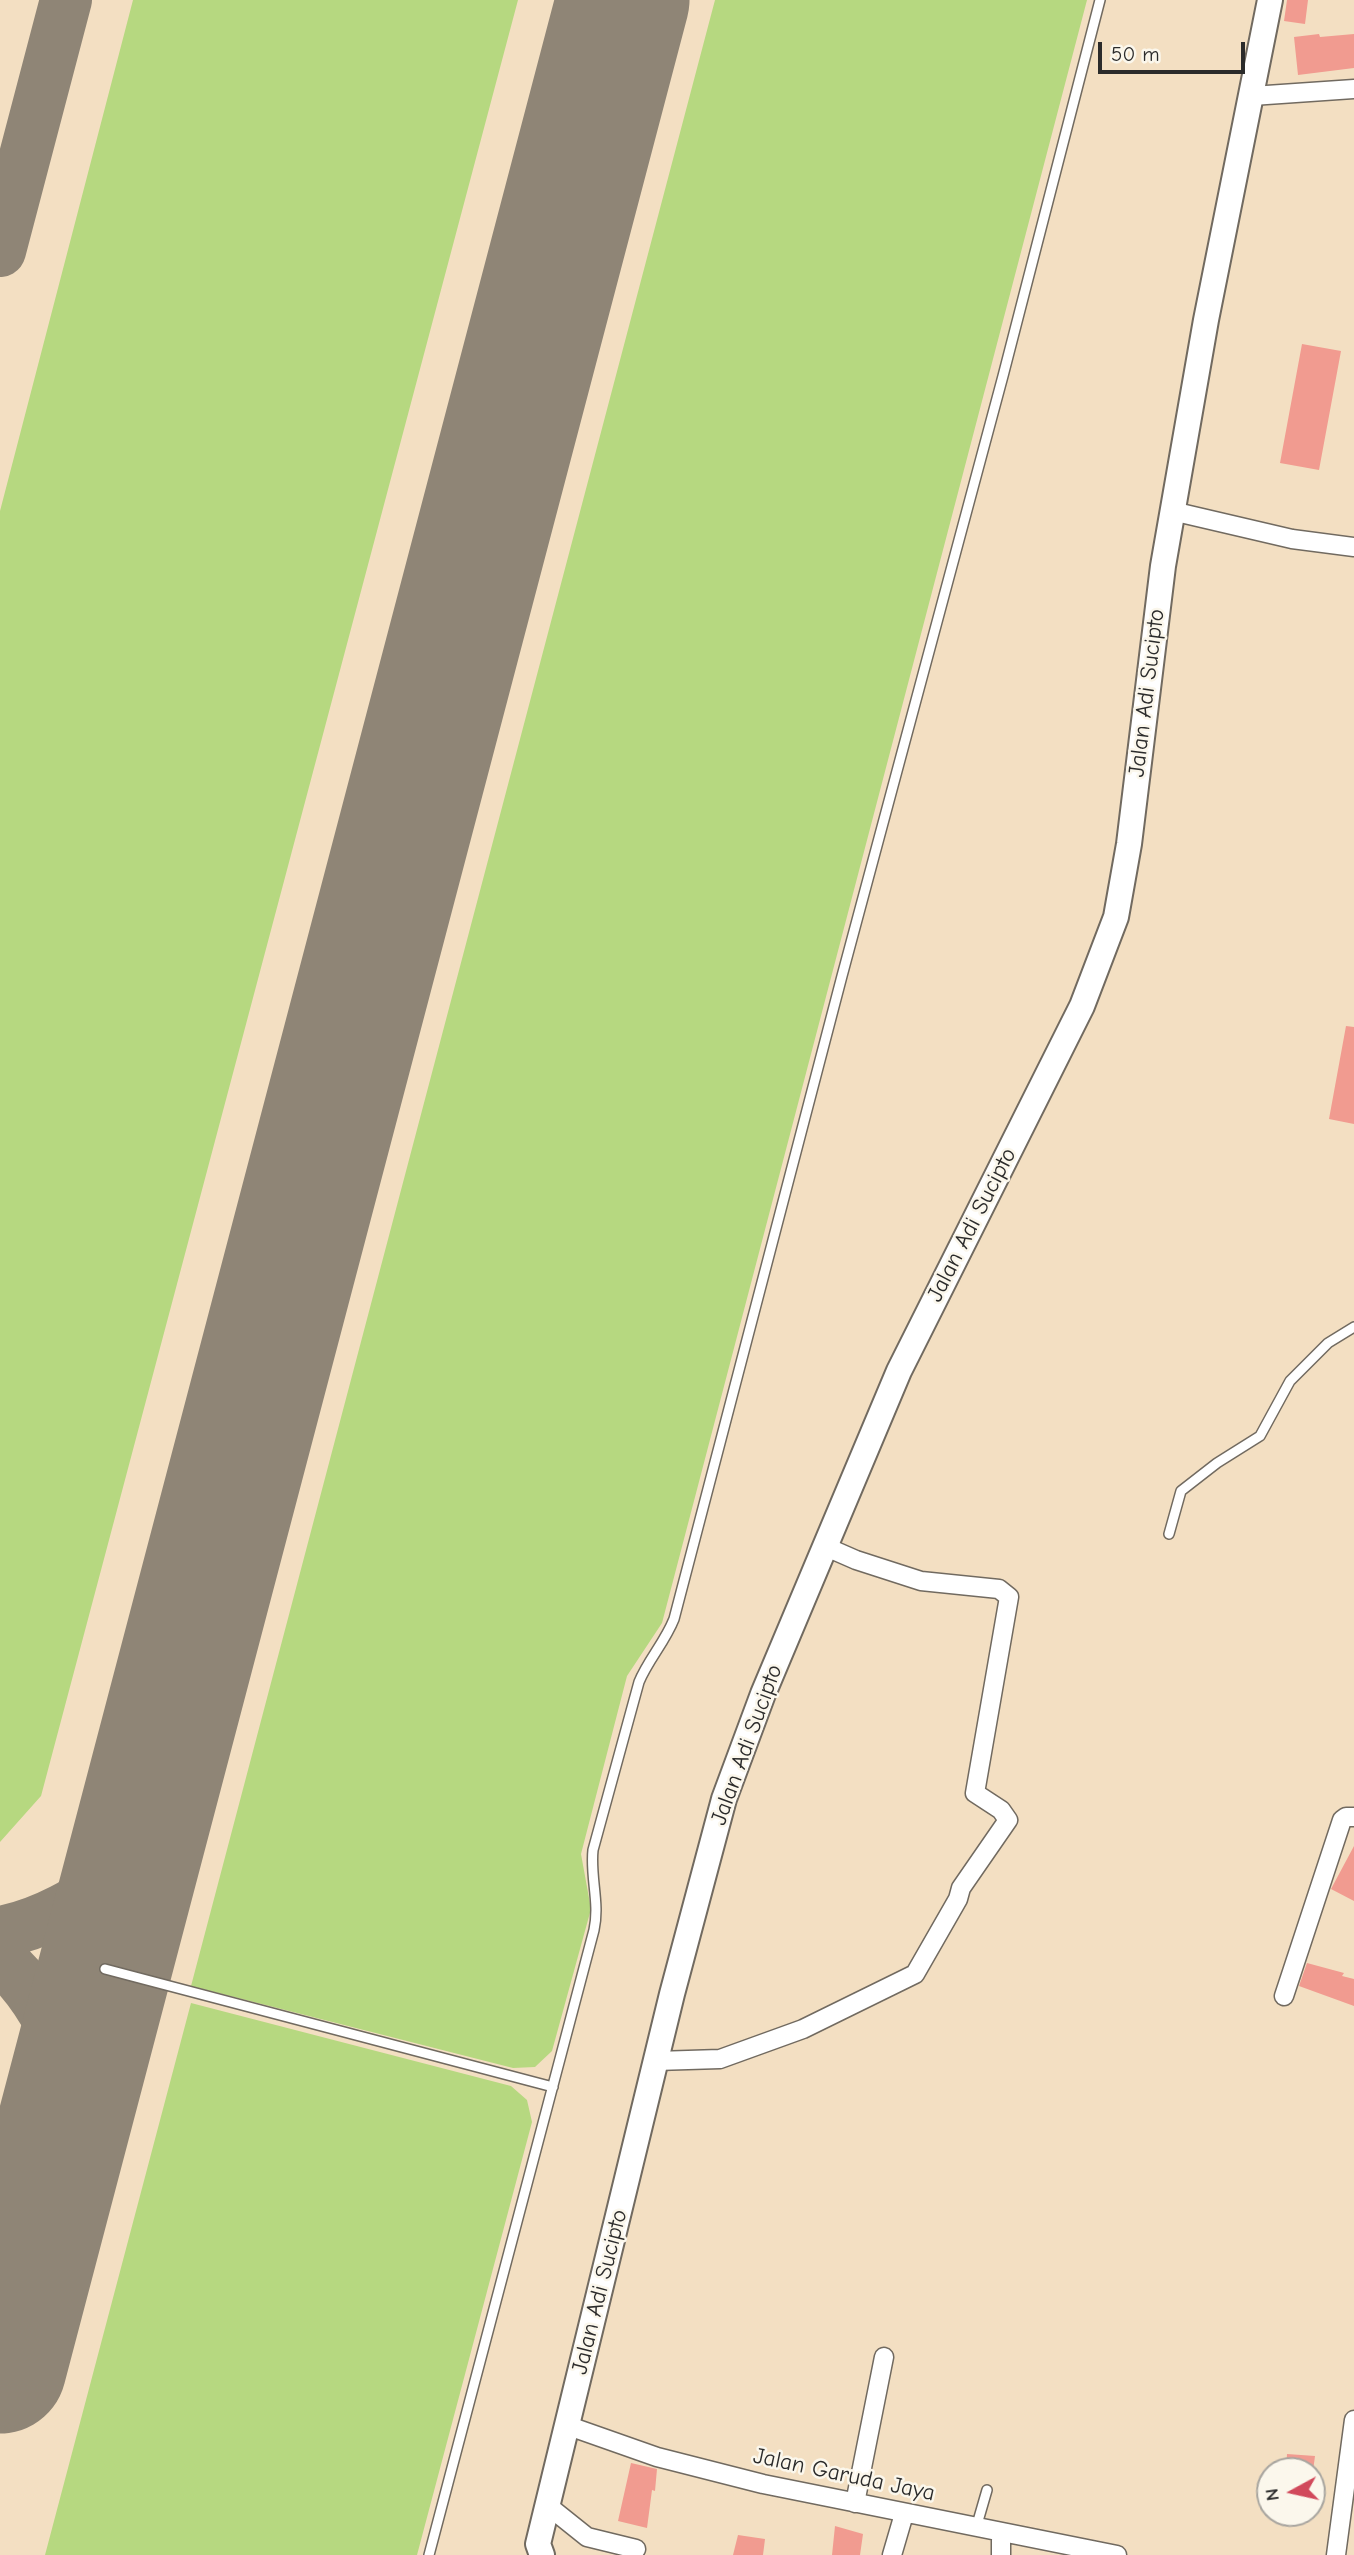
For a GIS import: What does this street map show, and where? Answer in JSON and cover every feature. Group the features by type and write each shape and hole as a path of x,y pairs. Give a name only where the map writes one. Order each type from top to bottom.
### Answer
{"street":[{"name":"Jalan Adi Sucipto","path":"538,2551 566,2425 724,1798 763,1694 899,1370 1083,1006 1116,917 1129,844 1172,510 1206,320 1270,0"},
{"path":"1252,96 1354,89"},
{"path":"1172,510 1292,539 1354,547"},
{"path":"656,2061 720,2059 803,2029 915,1974 958,1899 961,1888 1009,1820 1001,1810 975,1793 1009,1597 999,1589 920,1581 856,1560 824,1546"},
{"path":"1283,1996 1342,1820 1354,1817"},
{"path":"855,2503 884,2357"},
{"path":"1336,2555 1351,2463 1354,2420"},
{"name":"Jalan Garuda Jaya","path":"566,2425 657,2457 763,2484 1117,2555"},
{"path":"547,2504 587,2537 636,2549"},
{"path":"892,2555 904,2514"},
{"path":"1002,2533 1002,2555"}],"lane":[{"path":"429,2555 597,1916 593,1850 639,1682 667,1638 674,1619 1100,0"},
{"path":"1169,1534 1181,1491 1217,1463 1259,1436 1290,1381 1328,1343 1354,1327"},
{"path":"105,1969 553,2087"},
{"path":"976,2528 987,2490"}],"green space":[{"path":"133,0 518,0 41,1796 0,1842 0,511"},
{"path":"715,0 1087,0 662,1623 627,1676 581,1854 591,1909 552,2051 535,2067 513,2068 191,1986"},
{"path":"191,2003 511,2086 527,2100 532,2122 417,2555 45,2555"}],"building":[{"path":"1287,0 1308,0 1305,24 1284,21"},
{"path":"1319,34 1320,37 1354,34 1354,68 1298,75 1294,37"},
{"path":"1302,344 1341,351 1319,470 1280,463"},
{"path":"1346,1026 1354,1027 1354,1124 1329,1119"},
{"path":"1354,1846 1354,1901 1331,1889"},
{"path":"1307,1963 1344,1973 1342,1976 1354,1979 1354,2006 1299,1986"},
{"path":"1287,2454 1315,2456 1315,2457 1287,2457"},
{"path":"631,2463 657,2469 647,2528 618,2521"},
{"path":"835,2526 863,2534 860,2555 832,2555"},
{"path":"738,2535 765,2539 763,2555 733,2555"}],"taxiway":[{"path":"0,251 66,0"},
{"path":"0,1932 46,1918 92,1892 114,1870 145,1818"},
{"path":"0,1959 28,1988 56,2037 62,2056 68,2108"}],"runway":[{"path":"0,2367 623,0"}]}
